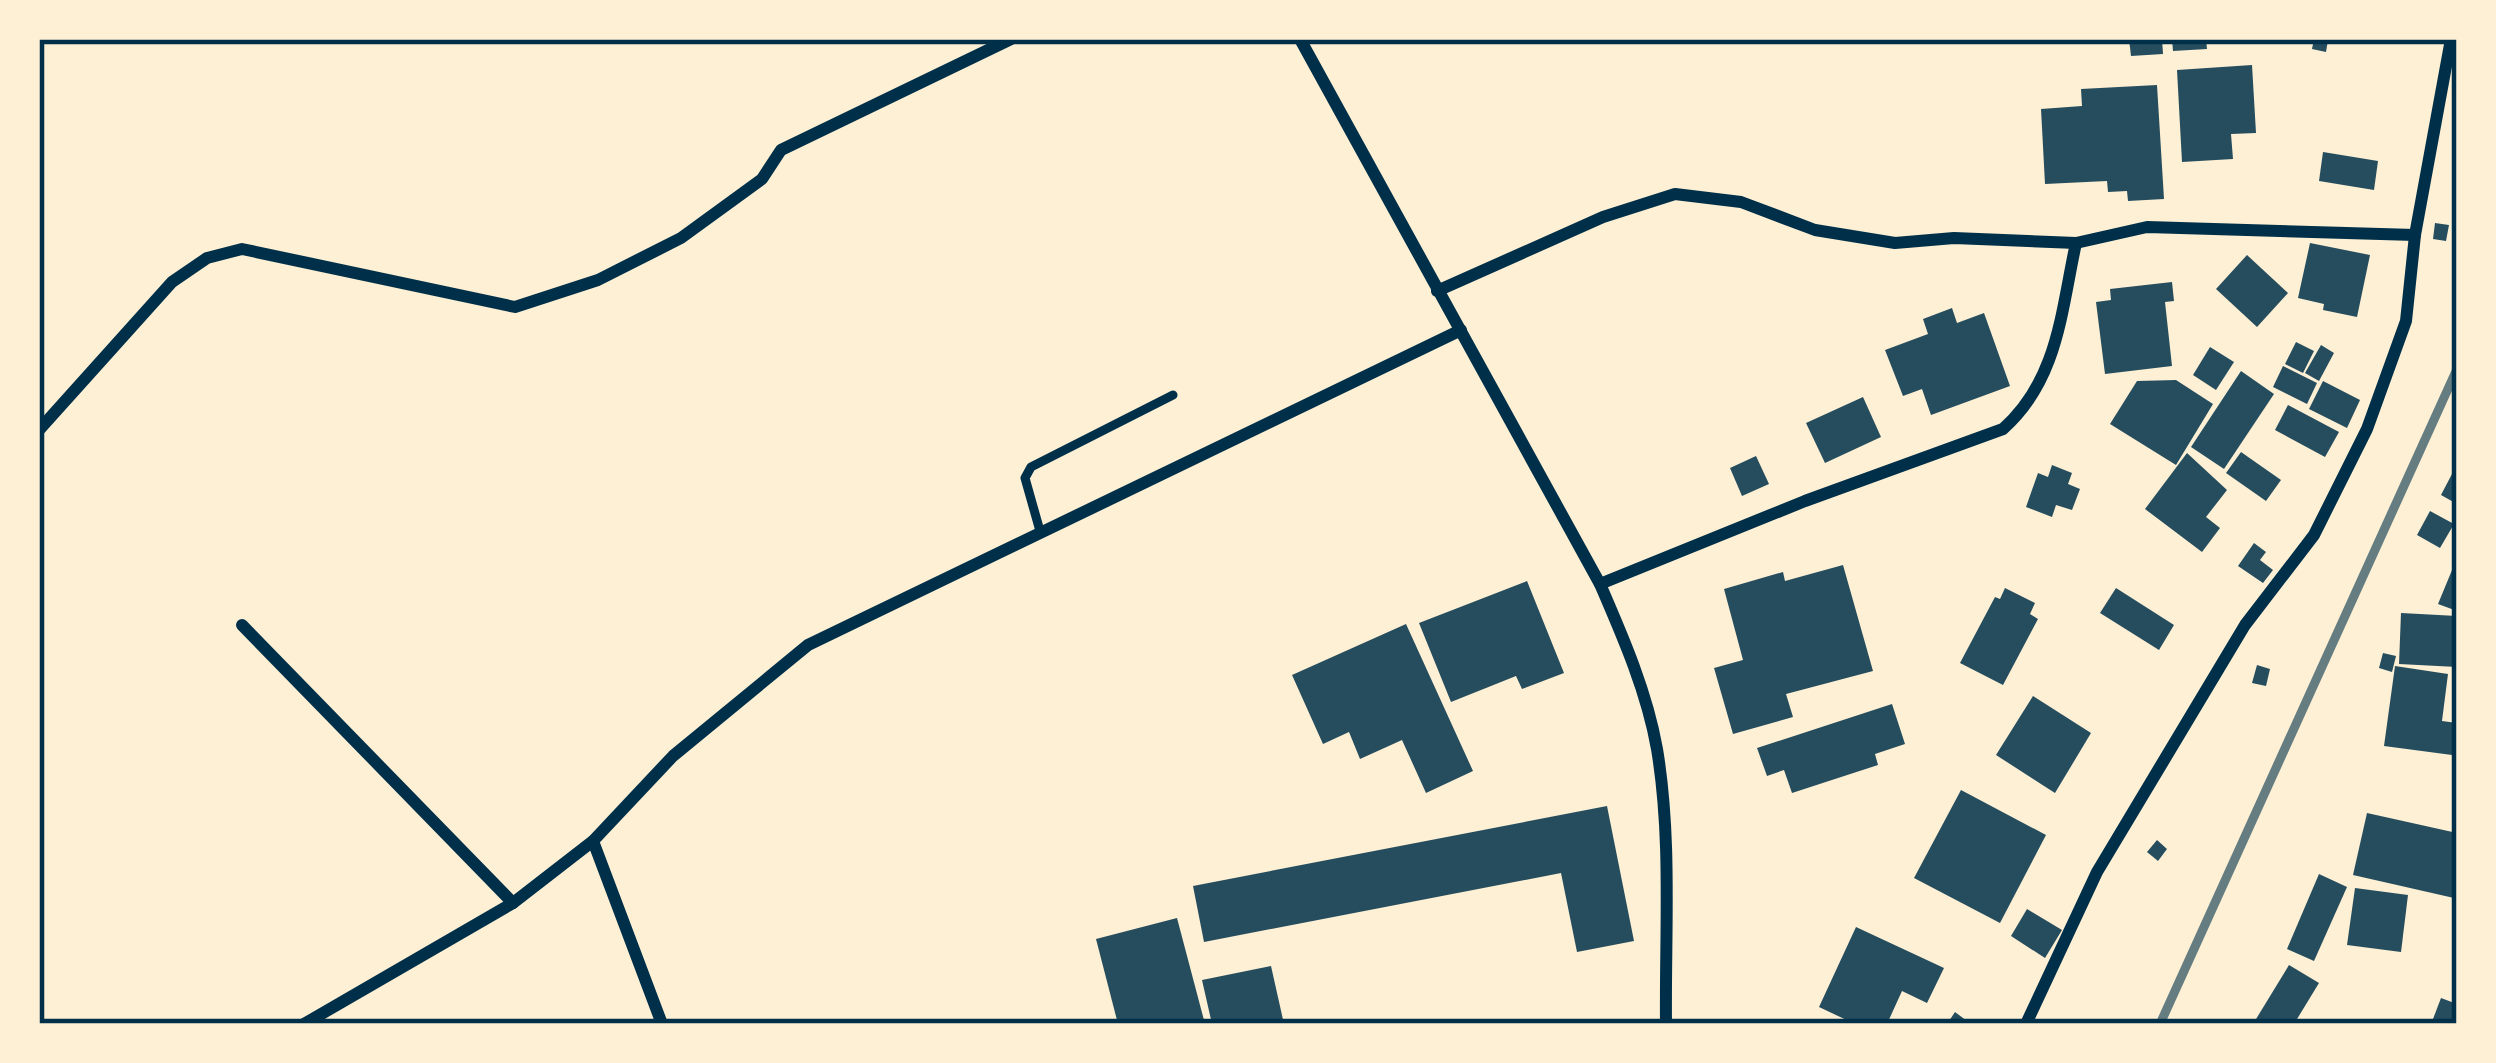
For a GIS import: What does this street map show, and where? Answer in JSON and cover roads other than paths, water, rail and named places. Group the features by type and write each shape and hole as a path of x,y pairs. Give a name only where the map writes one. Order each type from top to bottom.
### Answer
{"street":[{"path":"39,430 172,282 207,258 242,249 514,307 598,280 681,238 762,179 781,150 1011,39"},
{"path":"1300,39 1600,584 1632,659 1657,748 1667,899 1666,1024"},
{"path":"2026,1024 2097,872 2245,625 2314,535 2367,429 2406,320 2415,235 2451,39"},
{"path":"1437,291 1603,217 1675,194 1741,202 1815,230 1894,243 1954,238 2076,243 2147,227 2415,235"},
{"path":"1600,584 1805,501 2003,429 2028,406 2048,371 2076,243"},
{"path":"304,1024 513,903 592,841 673,757 808,645 1461,330"},
{"path":"242,625 513,903"},
{"path":"592,841 662,1024"}],"lane":[{"path":"1040,531 1025,478 1031,467 1173,395"}],"railway":[{"path":"2160,1024 2457,369"}]}
